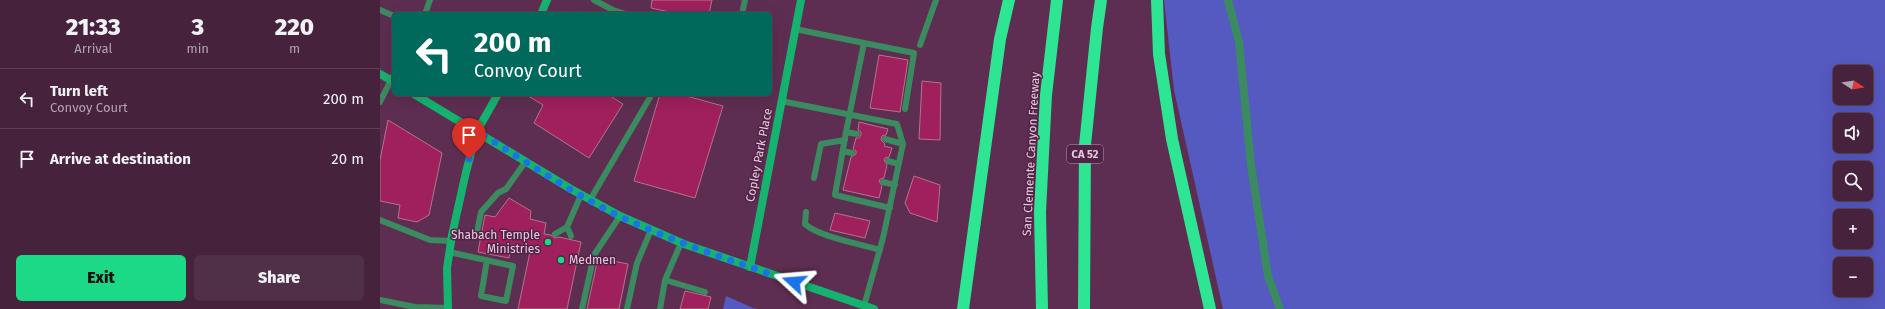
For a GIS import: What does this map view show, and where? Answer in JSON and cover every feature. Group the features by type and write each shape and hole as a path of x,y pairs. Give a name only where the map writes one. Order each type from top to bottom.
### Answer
{"highway":[{"path":"963,309 1000,39 1009,0"},
{"name":"San Clemente Canyon Freeway","path":"1042,309 1040,212 1046,95 1057,0"},
{"name":"CA 52","path":"1084,309 1085,145 1101,0"},
{"path":"1156,0 1159,54 1172,139 1210,309"}],"main road":[{"path":"543,12 547,0"},
{"name":"Copley Park Place","path":"750,267 801,0"},
{"path":"380,74 392,79"},
{"path":"417,96 581,195 620,216 681,243 874,309"},
{"path":"448,308 447,268 449,252 466,172 477,131 497,96"}],"street":[{"path":"1228,0 1239,42 1252,165 1268,276 1280,309"}],"lane":[{"path":"426,12 430,0"},
{"path":"594,0 620,12"},
{"path":"742,12 745,0"},
{"path":"920,45 936,0"},
{"path":"380,10 392,15"},
{"path":"795,29 914,53 905,109"},
{"path":"864,43 835,195 890,208"},
{"path":"380,102 392,81"},
{"path":"590,200 651,96"},
{"path":"781,101 897,124 903,144 880,250 864,306"},
{"path":"846,132 857,134"},
{"path":"886,139 903,144"},
{"path":"814,178 821,144 845,140"},
{"path":"843,151 852,153"},
{"path":"380,220 430,240 476,237 481,212 498,193 506,189 526,161"},
{"path":"888,161 899,164"},
{"path":"839,173 847,175"},
{"path":"883,182 895,185"},
{"path":"555,234 567,227 581,195"},
{"path":"806,212 805,224 808,227 880,250"},
{"path":"582,309 594,255 620,216"},
{"path":"567,227 571,236"},
{"path":"627,309 637,263 651,230"},
{"path":"660,309 665,280 681,243"},
{"path":"449,252 487,260 513,266 506,301 481,296 487,260"},
{"path":"665,280 704,292"},
{"path":"380,300 415,307 448,308"}],"shaded area":[{"path":"1164,0 1885,0 1885,309 1223,309 1174,90"},
{"path":"726,296 753,308 758,309 723,309"}],"building":[{"path":"652,0 712,0 709,12 670,12 651,8"},
{"path":"879,55 908,60 900,112 870,108"},
{"path":"922,81 941,83 940,140 919,139"},
{"path":"528,96 610,96 623,104 589,158 534,123 543,105"},
{"path":"659,96 686,96 723,106 695,198 634,181"},
{"path":"388,120 442,153 429,215 417,222 398,218 400,205 380,201 380,160"},
{"path":"859,122 888,129 886,135 882,136 881,140 885,144 884,146 892,148 889,157 885,158 884,160 887,165 884,178 880,179 879,181 882,186 879,198 843,190 851,157 856,154 856,151 853,149 856,138 859,138 861,135 861,132 858,130"},
{"path":"914,176 940,185 937,222 910,213 905,203"},
{"path":"509,198 531,211 530,219 546,223 544,234 551,235 555,238 559,237 581,242 567,309 518,309 531,247 511,245 509,258 478,252 485,215 495,217"},
{"path":"835,213 870,221 865,238 830,230"},
{"path":"598,258 628,264 619,309 587,309"},
{"path":"685,291 711,297 708,309 680,309"}],"place":[{"name":"Shabach Temple Ministries","path":"548,242"},
{"name":"Medmen","path":"561,260"}],"route":[{"path":"469,159 477,131 571,190 620,216 684,244 794,282"}]}
